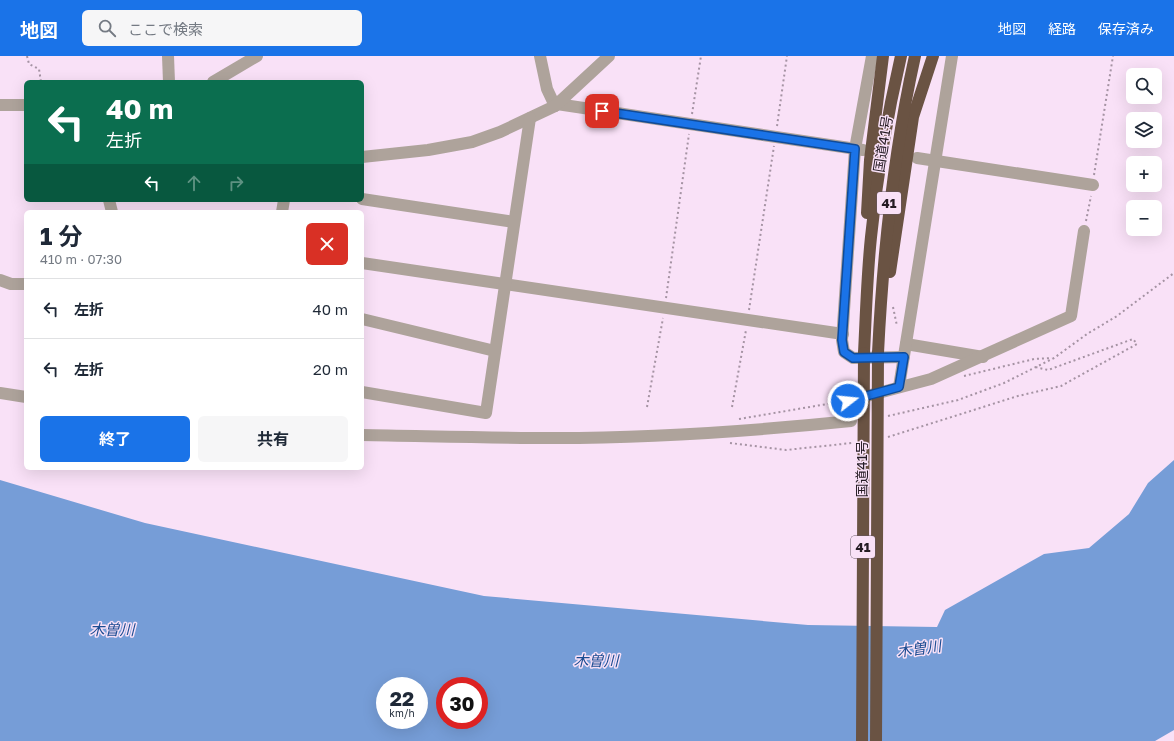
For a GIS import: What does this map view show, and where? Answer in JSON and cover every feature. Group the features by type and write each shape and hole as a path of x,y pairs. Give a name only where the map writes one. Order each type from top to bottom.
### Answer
{"highway":[{"path":"871,238 867,208 870,160 883,56"},
{"name":"国道41号","path":"862,741 864,352 871,238 880,165 890,105 901,56"},
{"name":"国道41号","path":"876,741 878,353 880,314 885,240 893,168 915,56"},
{"path":"880,314 886,300 913,117 933,56"}],"street":[{"path":"168,56 169,80"},
{"path":"216,80 256,56"},
{"path":"540,56 547,89 556,105"},
{"path":"364,158 428,150 472,142 500,132 556,105 609,56"},
{"path":"872,56 859,149 843,334 844,352 853,358 904,357"},
{"path":"899,387 952,56"},
{"path":"0,105 24,104"},
{"path":"556,105 859,149"},
{"path":"364,392 486,413 530,118"},
{"path":"916,158 1093,185"},
{"path":"364,199 514,222"},
{"path":"848,401 931,379 983,357 1070,316 1084,231"},
{"path":"364,263 843,334"},
{"path":"0,280 11,284 24,284"},
{"path":"364,319 495,351"},
{"path":"906,344 983,357"},
{"path":"0,393 24,397"},
{"path":"364,435 556,438 649,436 764,430 851,421"}],"path":[{"path":"27,56 29,64 39,69 41,80"},
{"path":"647,407 664,308 701,56"},
{"path":"732,407 748,321 787,56"},
{"path":"1084,231 1093,185 1113,56"},
{"path":"888,416 958,400 1004,383 1054,358 1087,334 1117,316 1174,273"},
{"path":"881,438 1018,396 1061,386 1137,344 1133,339 1048,370 1035,367"},
{"path":"959,377 973,376 1034,359 1054,358"},
{"path":"738,419 848,401"},
{"path":"725,443 786,450 858,442"}],"water":[{"name":"木曽川","path":"1174,460 1174,730 1155,741 0,741 0,480 145,523 484,596 808,625 937,627 945,610 1044,554 1089,548 1129,514 1148,483"}],"route":[{"path":"602,111 855,149 849,215 842,340 844,352 853,358 904,357 899,387 848,401"}]}
